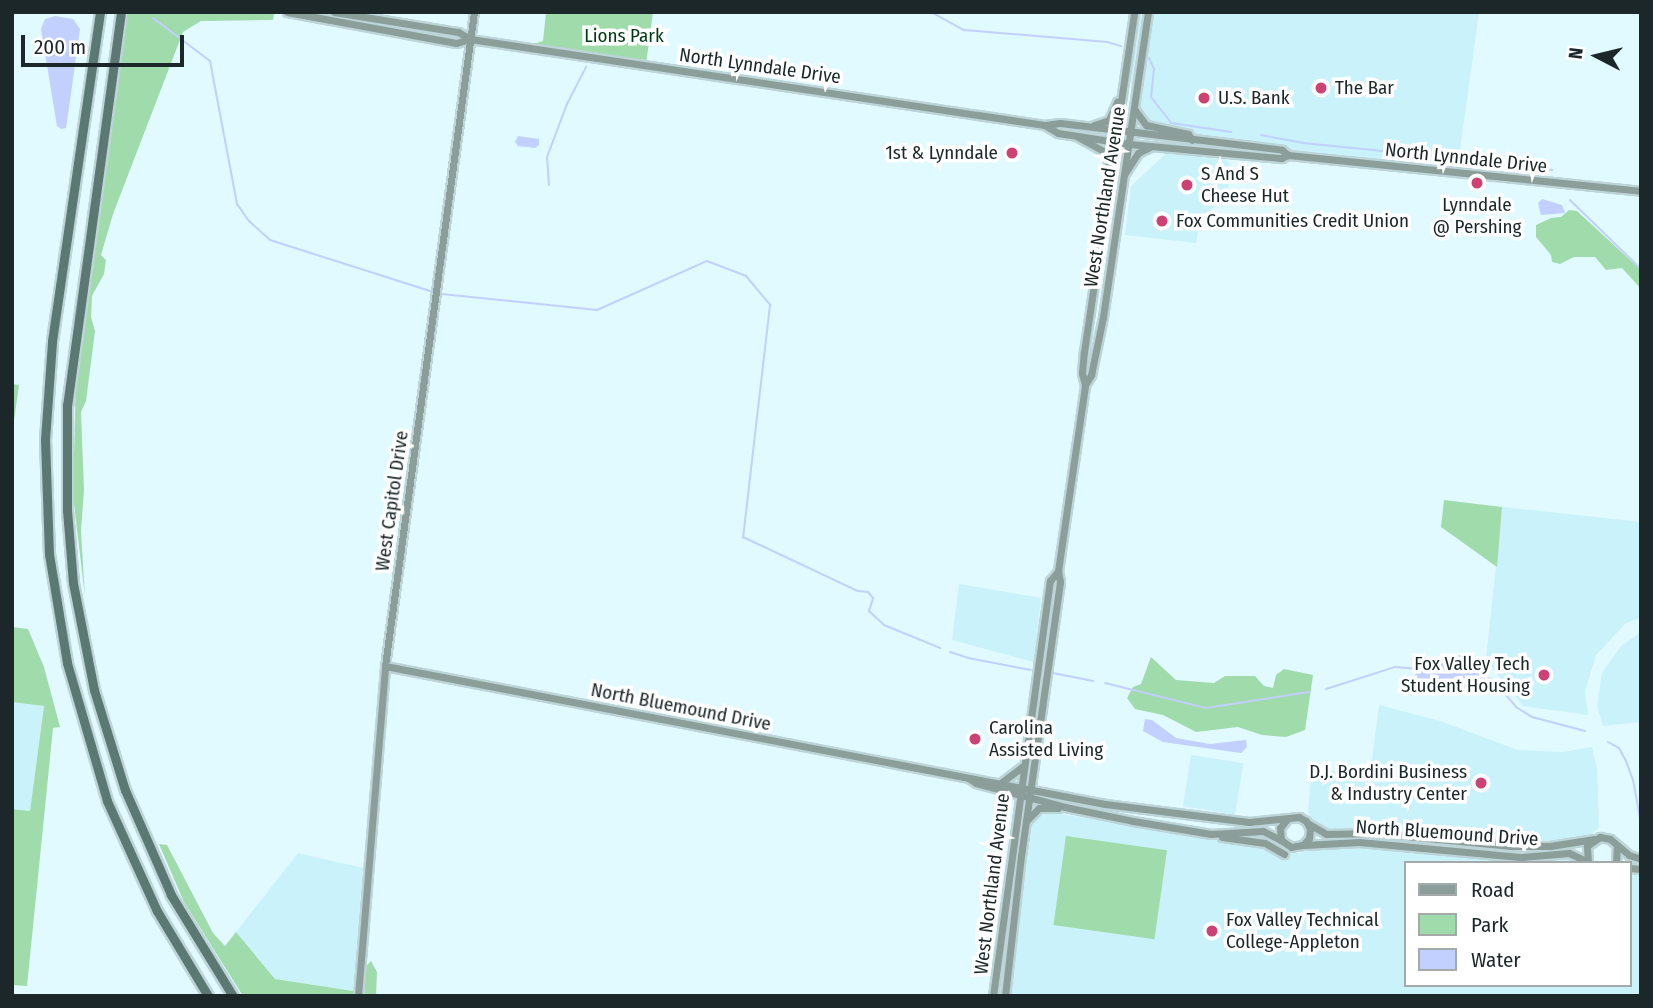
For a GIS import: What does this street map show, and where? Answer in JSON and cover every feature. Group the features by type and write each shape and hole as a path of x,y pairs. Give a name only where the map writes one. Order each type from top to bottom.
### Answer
{"highway":[{"path":"100,12 51,355 45,440 49,554 67,663 103,790 157,911 208,996"},
{"path":"121,12 67,405 66,484 73,583 94,690 125,790 172,895 233,996"}],"main road":[{"name":"North Lynndale Drive","path":"287,12 456,43 470,38"},
{"name":"North Lynndale Drive","path":"334,12 458,32 470,38 1045,125 1060,123 1282,150 1289,155"},
{"name":"West Capitol Drive","path":"358,996 385,666 474,12"},
{"name":"West Northland Avenue","path":"1005,996 1026,821 1060,582 1058,571 1085,385 1082,373 1134,12"},
{"name":"West Northland Avenue","path":"1085,385 1091,375 1103,317 1148,12"},
{"path":"1089,127 1105,122 1114,114 1122,71 1127,65"},
{"path":"1134,109 1146,125 1188,134 1192,140"},
{"name":"North Lynndale Drive","path":"1045,125 1058,133 1129,144 1280,158 1289,155 1641,191"},
{"path":"1078,136 1105,152 1110,176"},
{"path":"1124,174 1138,153 1154,146"},
{"name":"West Northland Avenue","path":"993,996 1019,791 1050,581 1058,571"},
{"name":"North Bluemound Drive","path":"385,666 970,779 1002,782 1019,791"},
{"path":"1002,782 1023,765"},
{"name":"North Bluemound Drive","path":"970,779 976,783 1019,791 1105,804 1250,822 1287,819"},
{"name":"North Bluemound Drive","path":"1030,793 1065,807 1211,834 1263,831 1282,839"},
{"path":"1026,821 1039,808 1065,807"},
{"path":"1299,817 1308,824 1310,835 1303,845 1292,847 1282,839 1280,828 1287,819 1299,817"},
{"name":"North Bluemound Drive","path":"1308,824 1326,834 1376,832 1511,846 1550,846 1594,839"},
{"path":"1211,834 1265,844 1284,854"},
{"path":"1588,861 1586,849 1594,839 1606,838 1641,859"},
{"name":"North Bluemound Drive","path":"1303,845 1359,842 1522,857 1569,853 1586,861"},
{"path":"1616,845 1619,855 1617,861"}],"shaded area":[{"path":"1134,12 1479,12 1457,172 1289,155 1281,150 1192,140 1152,127 1134,109 1128,57"},
{"path":"1170,150 1225,158 1233,170 1227,191 1200,224 1196,243 1125,235 1131,186"},
{"path":"1502,507 1641,522 1641,617 1625,624 1596,655 1585,691 1588,715 1523,706 1486,660"},
{"path":"959,584 1041,598 1034,662 952,640"},
{"path":"1641,632 1641,722 1603,726 1597,705 1602,673 1621,646"},
{"path":"12,702 44,705 30,811 12,809"},
{"path":"1379,705 1440,721 1518,750 1563,752 1592,747 1597,768 1599,827 1591,835 1574,840 1537,843 1377,829 1330,831 1317,826 1308,812 1312,769 1370,774"},
{"path":"1191,755 1243,763 1235,815 1183,806"},
{"name":"Fox Valley Technical College-Appleton","path":"1041,811 1262,845 1279,854 1300,853 1330,846 1363,846 1499,860 1566,857 1575,861 1404,861 1404,987 1632,987 1632,872 1641,873 1641,996 1010,996 1032,823"},
{"path":"298,853 363,868 353,991 275,979 236,932"}],"green space":[{"path":"127,12 274,14 273,20 201,21 183,32 113,214 101,255 106,260 104,274 92,296 91,317 95,331 86,401 81,412 84,490 81,531 85,597 73,495 76,374"},
{"name":"Lions Park","path":"546,12 653,12 646,64 527,46 543,41"},
{"path":"1569,210 1577,211 1641,270 1641,289 1622,268 1606,270 1595,257 1574,257 1560,264 1552,262 1551,255 1536,237 1536,225 1561,217"},
{"path":"12,384 19,385 12,435"},
{"path":"1444,500 1502,507 1497,567 1441,527"},
{"path":"12,627 28,629 44,667 60,727 53,728 27,986 12,985 12,809 30,811 44,706 12,702"},
{"path":"1151,657 1176,680 1214,683 1225,676 1255,676 1264,686 1273,688 1276,675 1284,669 1313,675 1305,730 1286,737 1262,735 1238,727 1196,732 1163,715 1135,709 1127,698 1133,687 1141,684"},
{"path":"1066,836 1167,850 1154,939 1053,925"},
{"path":"159,844 167,845 213,933 225,946 236,932 275,979 353,991 353,996 243,996 184,902"},
{"path":"371,961 377,972 376,996 365,996 365,967"}],"water":[{"path":"55,16 73,19 80,29 66,128 61,129 57,126 41,29 45,19"},
{"path":"518,136 539,139 539,145 535,148 518,146 515,142"},
{"path":"1542,199 1562,205 1565,213 1541,215 1538,203"},
{"path":"1447,654 1467,656 1474,661 1481,677 1478,686 1483,691 1472,690 1455,695 1430,692 1417,680 1414,669"},
{"path":"1145,719 1152,720 1176,738 1210,744 1246,740 1247,747 1241,753 1163,742 1143,731"}],"waterway":[{"path":"931,12 964,30 1107,42 1121,46"},
{"path":"153,18 210,61 237,204 249,221 270,240 430,291"},
{"path":"1149,58 1154,69 1151,97 1171,123 1231,132"},
{"path":"549,185 547,157 567,104 586,67"},
{"path":"1261,135 1303,143 1443,157"},
{"path":"1477,161 1552,170"},
{"path":"1570,200 1641,269"},
{"path":"442,294 597,310 707,261 746,276 770,305 743,537 858,591 868,592 873,598 869,611 884,625 940,648"},
{"path":"950,652 1031,670"},
{"path":"1326,689 1395,667 1416,669"},
{"path":"1053,673 1093,681"},
{"path":"1480,677 1492,679 1516,707 1532,717 1585,731"},
{"path":"1105,683 1206,708 1309,692"},
{"path":"1608,742 1619,748 1626,761 1633,780 1641,823"}],"place":[{"name":"The Bar","path":"1321,88"},
{"name":"U.S. Bank","path":"1204,98"},
{"name":"1st & Lynndale","path":"1012,153"},
{"name":"Lynndale @ Pershing","path":"1477,183"},
{"name":"S And S Cheese Hut","path":"1187,185"},
{"name":"Fox Communities Credit Union","path":"1162,221"},
{"name":"Fox Valley Tech Student Housing","path":"1544,675"},
{"name":"Carolina Assisted Living","path":"975,739"},
{"name":"D.J. Bordini Business & Industry Center","path":"1481,783"},
{"name":"Fox Valley Technical College-Appleton","path":"1212,931"}]}
